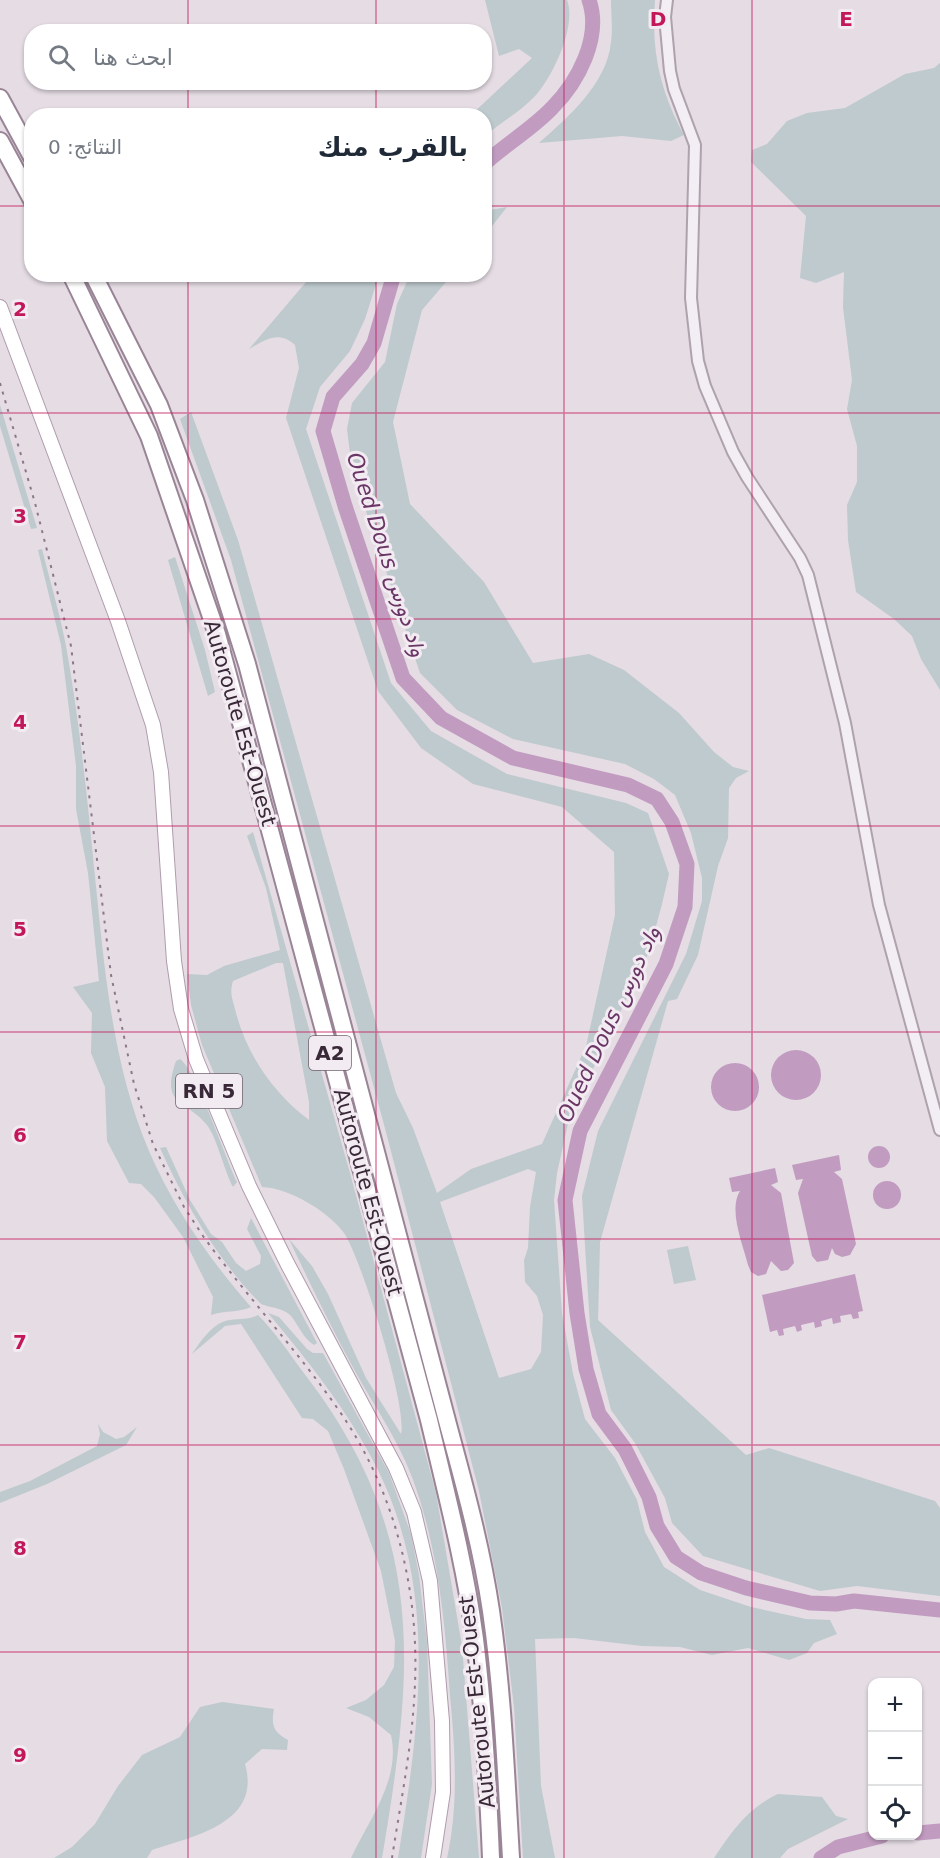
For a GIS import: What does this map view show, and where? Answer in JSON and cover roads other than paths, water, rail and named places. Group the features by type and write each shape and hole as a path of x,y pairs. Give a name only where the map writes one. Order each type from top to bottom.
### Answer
{"highway":[{"path":"0,98 24,142"},
{"path":"0,141 24,185"},
{"name":"Autoroute Est-Ouest","path":"75,282 115,359 149,436 217,634 426,1409 450,1508 475,1639 488,1772 491,1858"},
{"name":"Autoroute Est-Ouest","path":"97,282 159,405 195,500 247,664 447,1420 470,1508 491,1610 506,1751 511,1858"}],"main road":[{"name":"RN 5","path":"0,307 118,621 153,725 161,772 174,961 182,1009 196,1059 249,1185 287,1263 396,1468 414,1512 430,1581 441,1710 443,1792 434,1858"}],"street":[{"path":"667,0 665,17 674,89 691,128 695,145 691,298 698,361 705,386 733,452 800,558 808,575 845,723 879,905 940,1130"}],"waterway":[{"name":"Oued Dous واد دورس","path":"492,157 544,116 571,85 590,44 592,14 589,0"},
{"name":"Oued Dous واد دورس","path":"392,282 374,343 362,364 333,397 323,431 345,506 403,678 441,718 513,758 628,785 657,799 672,822 687,864 685,907 666,964 580,1131 565,1200 577,1313 586,1369 599,1414 625,1449 649,1497 657,1526 676,1557 701,1573 746,1588 810,1603 836,1604 854,1601 940,1610"},
{"name":"Oued Dous واد دورس","path":"922,1833 940,1831"},
{"name":"Oued Dous واد دورس","path":"821,1858 838,1847 868,1840"}],"railway":[{"path":"0,383 35,503 71,646 111,975 134,1084 153,1144 184,1207 203,1236 324,1389 359,1442 389,1507 399,1541 413,1612 415,1683 409,1749 392,1858"}]}
